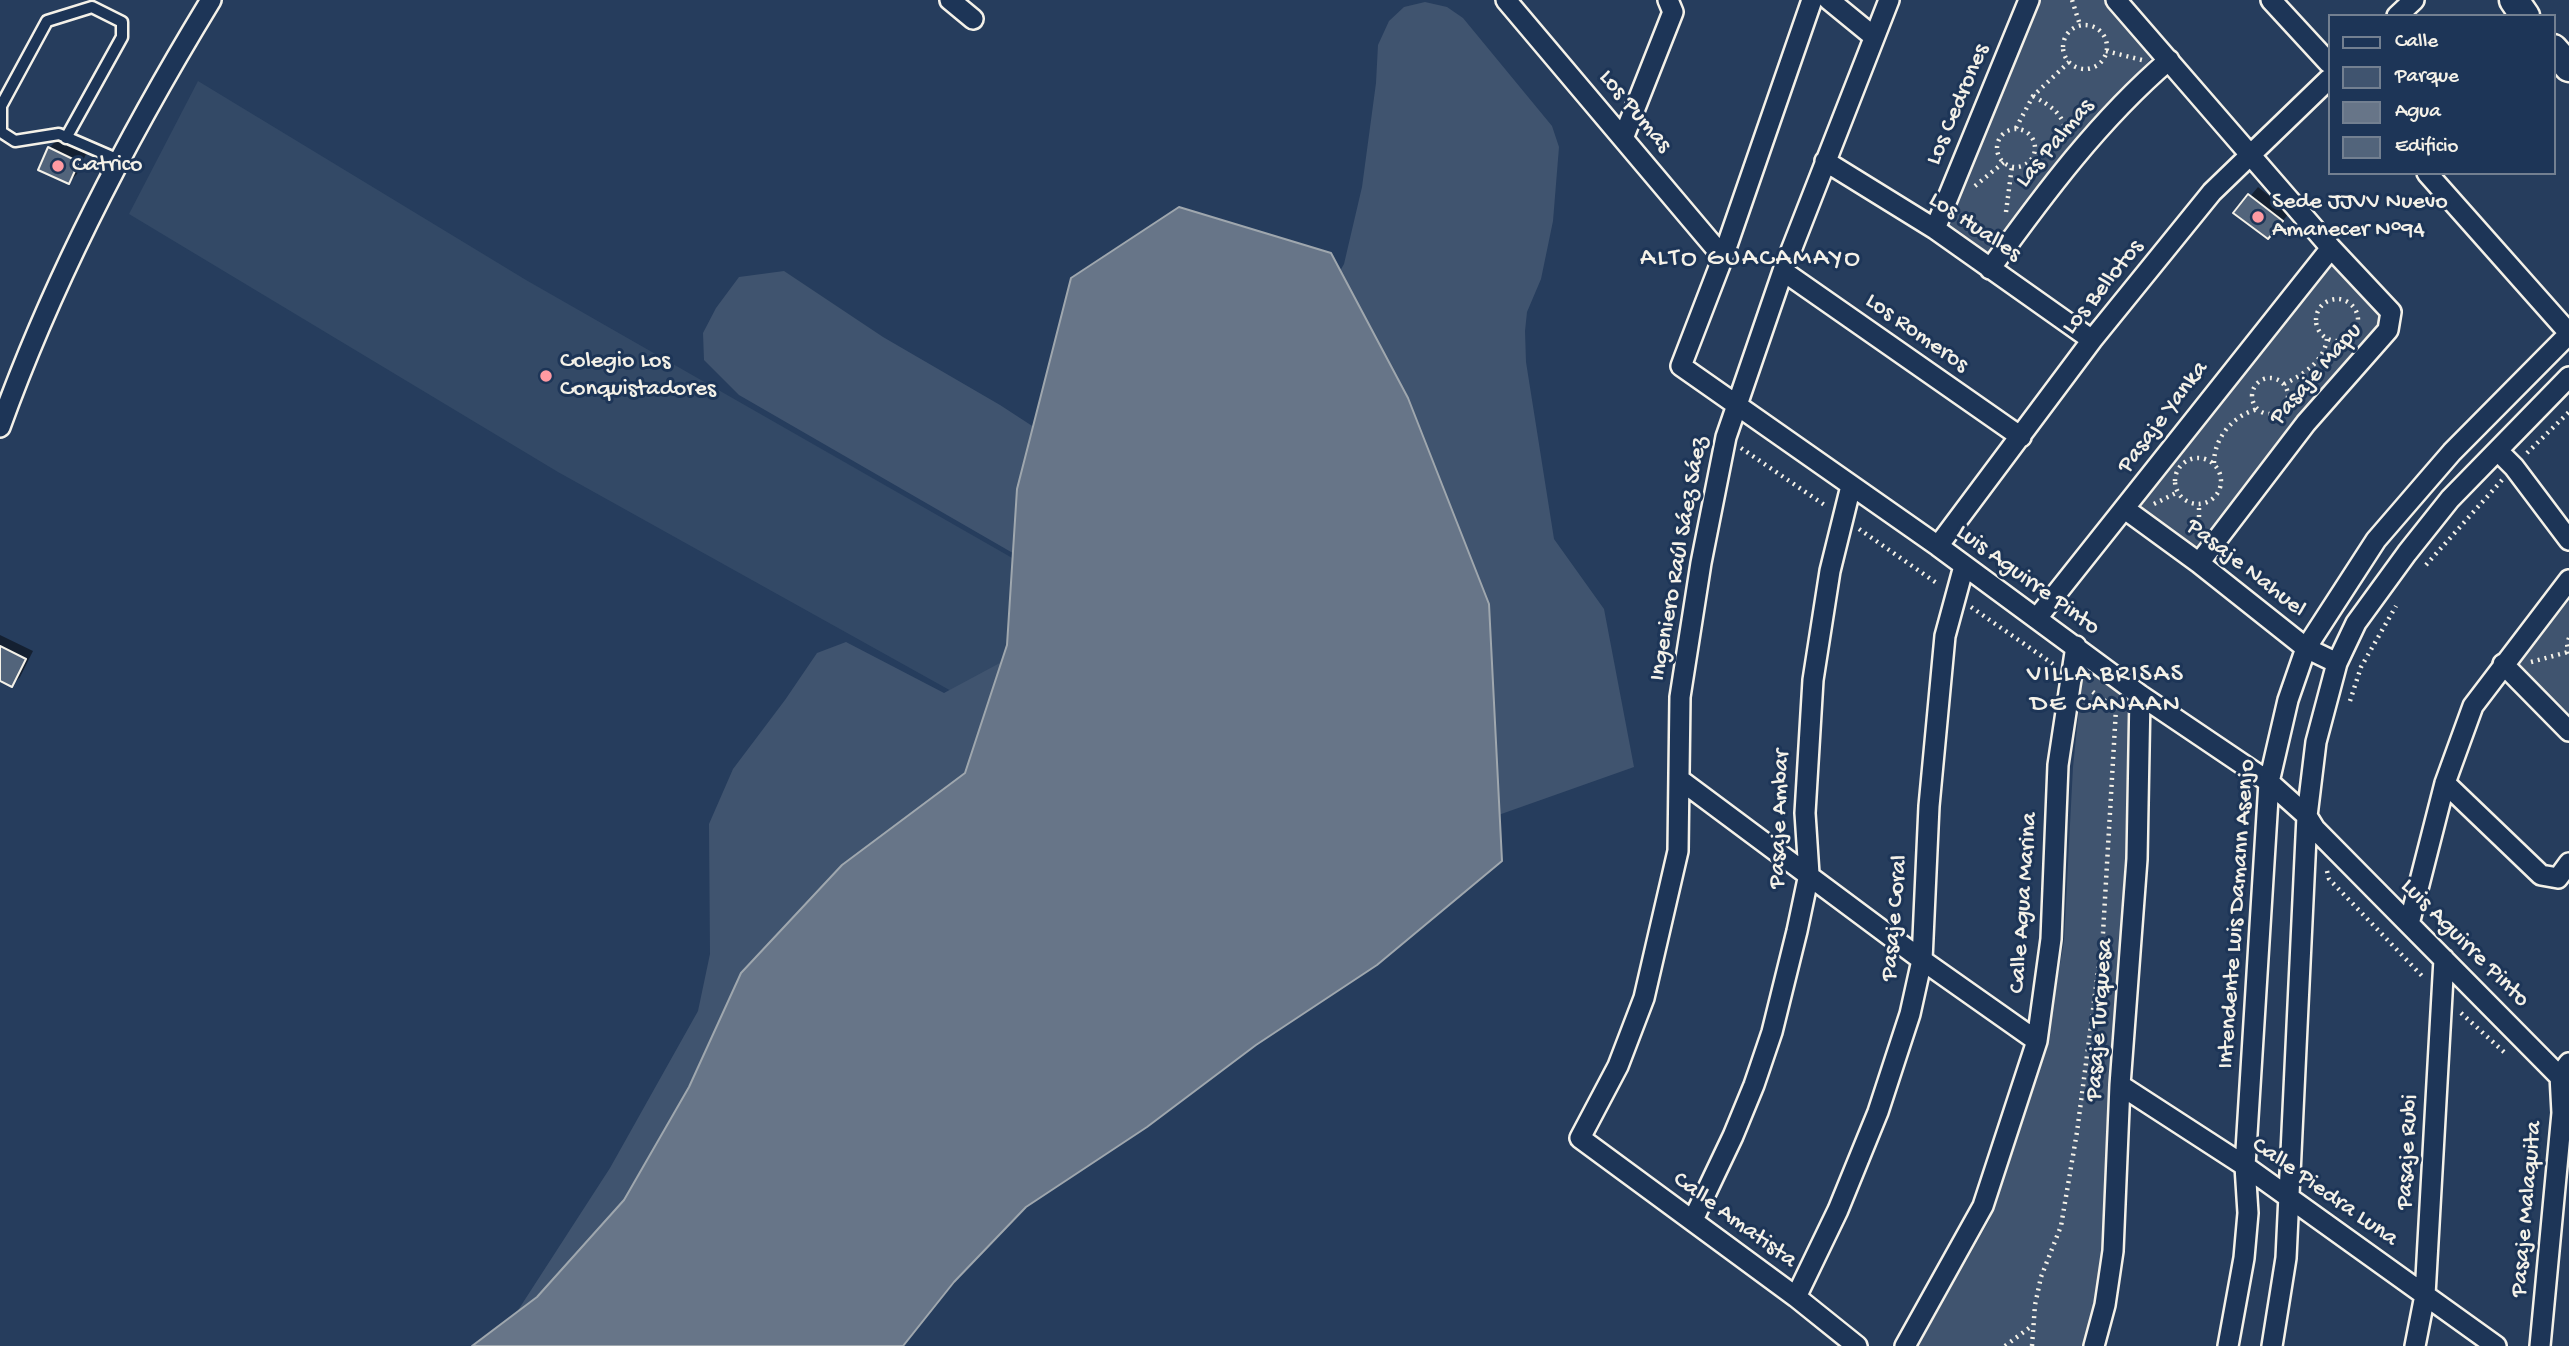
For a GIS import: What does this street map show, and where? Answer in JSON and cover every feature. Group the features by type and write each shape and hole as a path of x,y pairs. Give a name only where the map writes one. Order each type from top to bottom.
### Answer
{"main road":[{"path":"2555,52 2569,67"}],"street":[{"path":"0,427 73,250 119,160 211,0"},
{"path":"950,0 973,19"},
{"name":"Los Pumas","path":"1506,0 1723,257"},
{"path":"1623,136 1673,12 1668,0"},
{"path":"1723,257 1812,0"},
{"path":"1829,0 1873,36"},
{"name":"Ingeniero Raúl Sáez Sáez","path":"1580,1138 1618,1066 1644,998 1678,851 1680,697 1701,563 1726,437 1783,271 1889,0"},
{"name":"Los Cedrones","path":"1934,229 2029,0"},
{"name":"Pasaje Mapu","path":"2116,0 2166,62 2391,312 2388,330 2306,423 2199,563"},
{"path":"2272,0 2328,62"},
{"path":"2399,14 2414,0"},
{"name":"Las Palmas","path":"1990,269 2039,200 2072,161 2129,95 2166,62"},
{"name":"Los Bellotos","path":"1938,546 2092,340 2212,192 2328,80"},
{"name":"Los Hualles","path":"1825,161 1934,229 2092,340"},
{"path":"2429,175 2569,333"},
{"name":"Pasaje Yanka","path":"2037,618 2331,248"},
{"name":"Luis Aguirre Pinto","path":"1723,257 1681,366 1938,546 2140,695 2269,782 2307,816 2315,830 2444,959 2566,1075"},
{"name":"Los Romeros","path":"1783,271 2021,437"},
{"name":"Intendente Luis Damann Asenjo","path":"2228,1346 2244,1258 2248,1213 2245,1166 2269,782 2285,711 2306,648 2376,540 2452,452 2569,333"},
{"path":"2272,1346 2281,1299 2290,1198 2307,816 2316,742 2337,663 2356,623 2450,499 2569,377"},
{"path":"2498,452 2514,467 2569,540"},
{"name":"Pasaje Ambar","path":"1692,1220 1733,1136 1772,1032 1786,981 1809,874 1805,813 1812,694 1821,626 1851,486"},
{"name":"Pasaje Nahuel","path":"2125,509 2199,563 2306,648 2337,663"},
{"name":"Pasaje Coral","path":"1796,1297 1838,1210 1878,1112 1910,1014 1923,960 1929,806 1945,636 1964,566"},
{"path":"2409,924 2445,783 2473,706 2569,580"},
{"name":"Calle Agua Marina","path":"1905,1346 1983,1206 2037,1041 2052,939 2059,765 2076,646"},
{"path":"2503,664 2569,730"},
{"name":"Pasaje Turquesa","path":"2094,1346 2105,1306 2113,1251 2120,1085 2137,859 2140,695"},
{"path":"1679,779 2037,1041"},
{"path":"2445,783 2541,875 2558,878 2569,863"},
{"name":"Pasaje Rubi","path":"2416,1346 2426,1295 2444,959"},
{"name":"Pasaje Malaquita","path":"2540,1346 2566,1075"},
{"name":"Calle Piedra Luna","path":"2120,1085 2245,1166 2496,1346"},
{"name":"Calle Amatista","path":"1580,1138 1796,1297 1857,1346"}],"lane":[{"path":"66,138 122,37 122,22 92,7 47,21 1,106 1,132 15,141 59,134 66,138 119,160"}],"path":[{"path":"2071,0 2080,25"},
{"path":"2080,25 2100,31 2104,37 2106,51 2099,64 2092,67 2078,68 2069,62 2063,53 2064,38 2073,27 2080,25"},
{"path":"2106,51 2166,62"},
{"path":"2016,128 2032,136 2035,148 2028,163 2012,166 1999,157 1997,144 2004,133 2016,128 2033,96 2069,62"},
{"path":"2033,96 2053,107 2065,122 2072,161"},
{"path":"2005,248 2004,224 2012,166"},
{"path":"2332,300 2345,301 2358,317 2356,330 2340,341 2327,338 2321,334 2316,321 2320,308 2332,300"},
{"path":"2284,384 2303,375 2326,350 2327,338"},
{"path":"2268,378 2284,384 2288,395 2287,402 2280,411 2269,414 2258,409 2254,405 2252,393 2258,383 2268,378"},
{"path":"2214,464 2200,457 2180,466 2175,481 2185,500 2199,504 2214,498 2221,485 2221,477 2214,464 2214,450 2227,428 2246,412 2258,409"},
{"path":"2417,575 2514,467 2569,412"},
{"path":"1726,437 2116,709 2103,933 2079,1119 2062,1226 2041,1277 2035,1305 2032,1346"},
{"path":"2350,703 2361,667 2402,597"},
{"path":"2569,638 2569,655"},
{"path":"2325,867 2329,879 2443,997 2512,1060"},
{"path":"2005,1346 2034,1325"}],"shaded area":[{"name":"Colegio Los Conquistadores","path":"198,81 526,280 1063,587 971,702 558,472 129,214"}],"green space":[{"path":"2034,0 2105,0 2153,56 1989,253 1944,224"},
{"path":"1425,2 1447,7 1463,18 1552,126 1559,147 1553,221 1541,279 1527,312 1526,362 1554,539 1604,609 1634,767 1473,824 476,1346 513,1318 610,1168 698,1011 710,954 709,824 733,769 817,653 846,642 944,693 998,664 1027,640 1070,586 739,395 704,360 703,333 716,308 739,277 784,271 883,337 1000,405 1086,461 1317,312 1344,264 1362,187 1376,83 1378,45 1389,21 1404,7"},
{"path":"2335,261 2386,312 2382,328 2198,554 2139,510 2141,501 2311,281"},
{"path":"2569,590 2569,722 2511,662"},
{"path":"2095,674 2125,693 2129,706 2125,860 2103,1258 2093,1331 2086,1346 1918,1346 1990,1219 2046,1046 2064,941 2073,767 2082,679"}],"water":[{"path":"1179,207 1331,253 1408,398 1489,604 1502,861 1377,965 1256,1045 1147,1127 1026,1207 954,1282 903,1346 472,1346 537,1297 624,1200 689,1087 741,973 842,865 965,773 1007,645 1017,489 1071,278"}],"building":[{"name":"Catrico","path":"48,147 79,162 69,184 38,170"},
{"name":"Sede JJVV Nuevo Amanecer N°94","path":"2248,194 2283,221 2268,239 2233,213"},
{"path":"0,646 26,659 12,687 0,681"}],"place":[{"name":"Catrico","path":"58,166"},
{"name":"Sede JJVV Nuevo Amanecer N°94","path":"2258,217"},
{"name":"Colegio Los Conquistadores","path":"546,376"}],"district":[{"name":"ALTO GUACAMAYO","path":"1751,260"},
{"name":"VILLA BRISAS DE CANAAN","path":"2106,691"}]}
